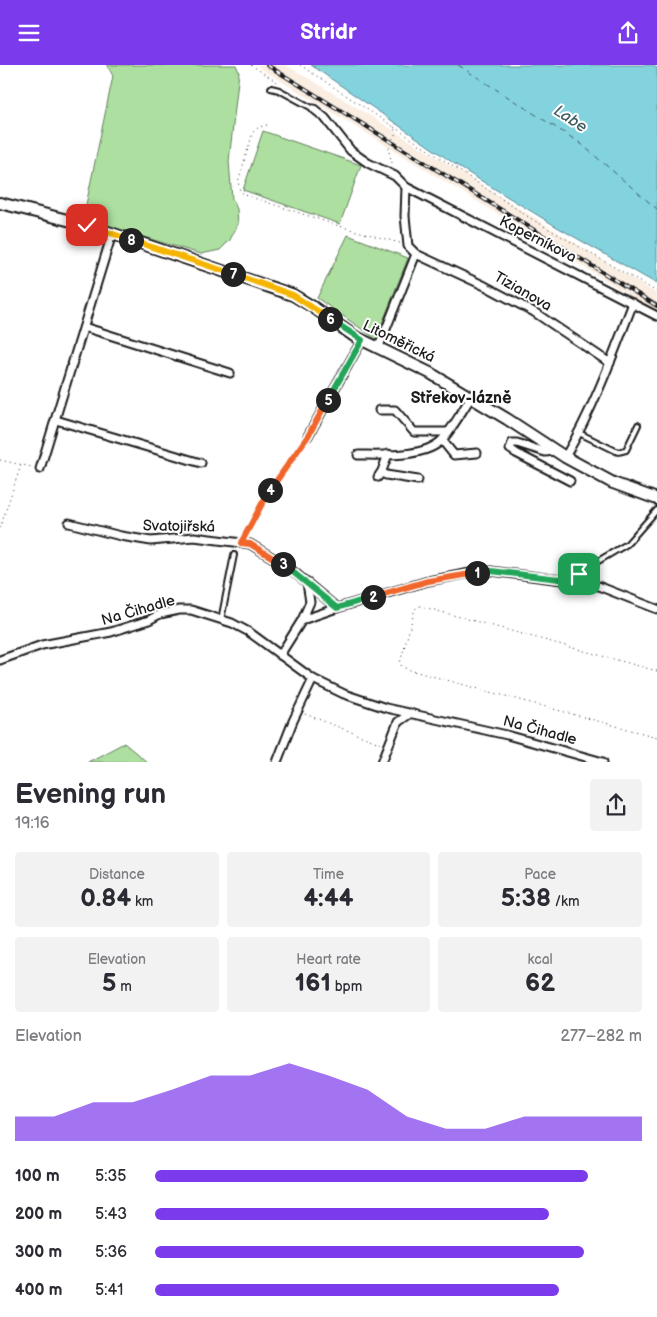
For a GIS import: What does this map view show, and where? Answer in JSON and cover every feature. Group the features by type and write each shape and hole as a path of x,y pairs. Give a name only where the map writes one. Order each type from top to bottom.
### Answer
{"main road":[{"name":"Litoměřická","path":"0,203 60,217 293,295 362,340 430,373 471,397 565,457 613,483 657,499"}],"street":[{"name":"Koperníkova","path":"314,109 325,118 351,151 368,163 395,176 406,187 657,316"},
{"path":"378,349 416,254 408,246 405,216 406,187"},
{"path":"40,469 112,234"},
{"name":"Tizianova","path":"416,254 485,286 534,312 610,363"},
{"path":"565,457 579,433 610,363 633,303"},
{"path":"84,327 230,373"},
{"path":"308,436 362,340"},
{"path":"358,455 415,452 431,448 442,440 471,397"},
{"path":"380,410 394,410 414,432 448,432"},
{"path":"56,420 201,463"},
{"path":"442,440 454,455 477,453"},
{"path":"556,451 545,451 517,443 512,443 510,449 570,481"},
{"path":"388,454 379,475 418,480"},
{"name":"Svatojiřská","path":"69,523 121,536 151,541 194,537 250,544 288,567 337,608"},
{"path":"302,620 428,581 491,571 593,583 657,609"},
{"path":"280,655 302,620 310,602 307,583"},
{"name":"Na Čihadle","path":"0,660 42,645 111,632 160,614 179,610 192,611 221,620 249,632 313,679 352,696 386,708 507,735 603,762"},
{"path":"277,762 313,679"},
{"path":"382,762 398,722 411,713"}],"lane":[{"path":"270,88 280,90 314,109"},
{"path":"579,433 618,452 626,450 638,425"},
{"path":"576,581 583,570 627,544 657,510"},
{"path":"221,620 234,555"}],"path":[{"path":"300,65 530,217 657,292"},
{"path":"266,125 259,127 253,132 238,182 240,191 245,195 339,226 408,246"},
{"path":"394,127 396,133 388,146 388,154 395,176"},
{"path":"241,543 264,500 308,436"},
{"path":"0,460 40,469"},
{"path":"0,528 20,465"},
{"path":"657,671 420,606 415,609 400,663 402,667 413,671 657,737"},
{"path":"298,711 388,747"}],"shaded area":[{"path":"255,65 286,65 348,102 657,294 657,312"}],"green space":[{"path":"107,65 236,65 239,72 229,161 232,199 237,209 238,224 230,240 220,250 201,254 83,219 113,76"},
{"path":"263,131 361,165 340,224 243,190"},
{"path":"348,235 408,258 376,339 317,298"},
{"path":"124,743 147,762 88,762"}],"water":[{"name":"Labe","path":"311,65 652,65 657,68 657,284 557,227 462,169"}],"ferry route":[{"path":"458,65 580,143 657,209"}],"railway":[{"path":"267,65 657,306"}],"district":[{"name":"Střekov-lázně","path":"461,397"}],"route":[{"path":"87,225 293,295 354,337 362,340 308,436 264,500 241,543 250,544 288,567 337,608 404,587 470,573 491,571 576,581 579,574"}]}
